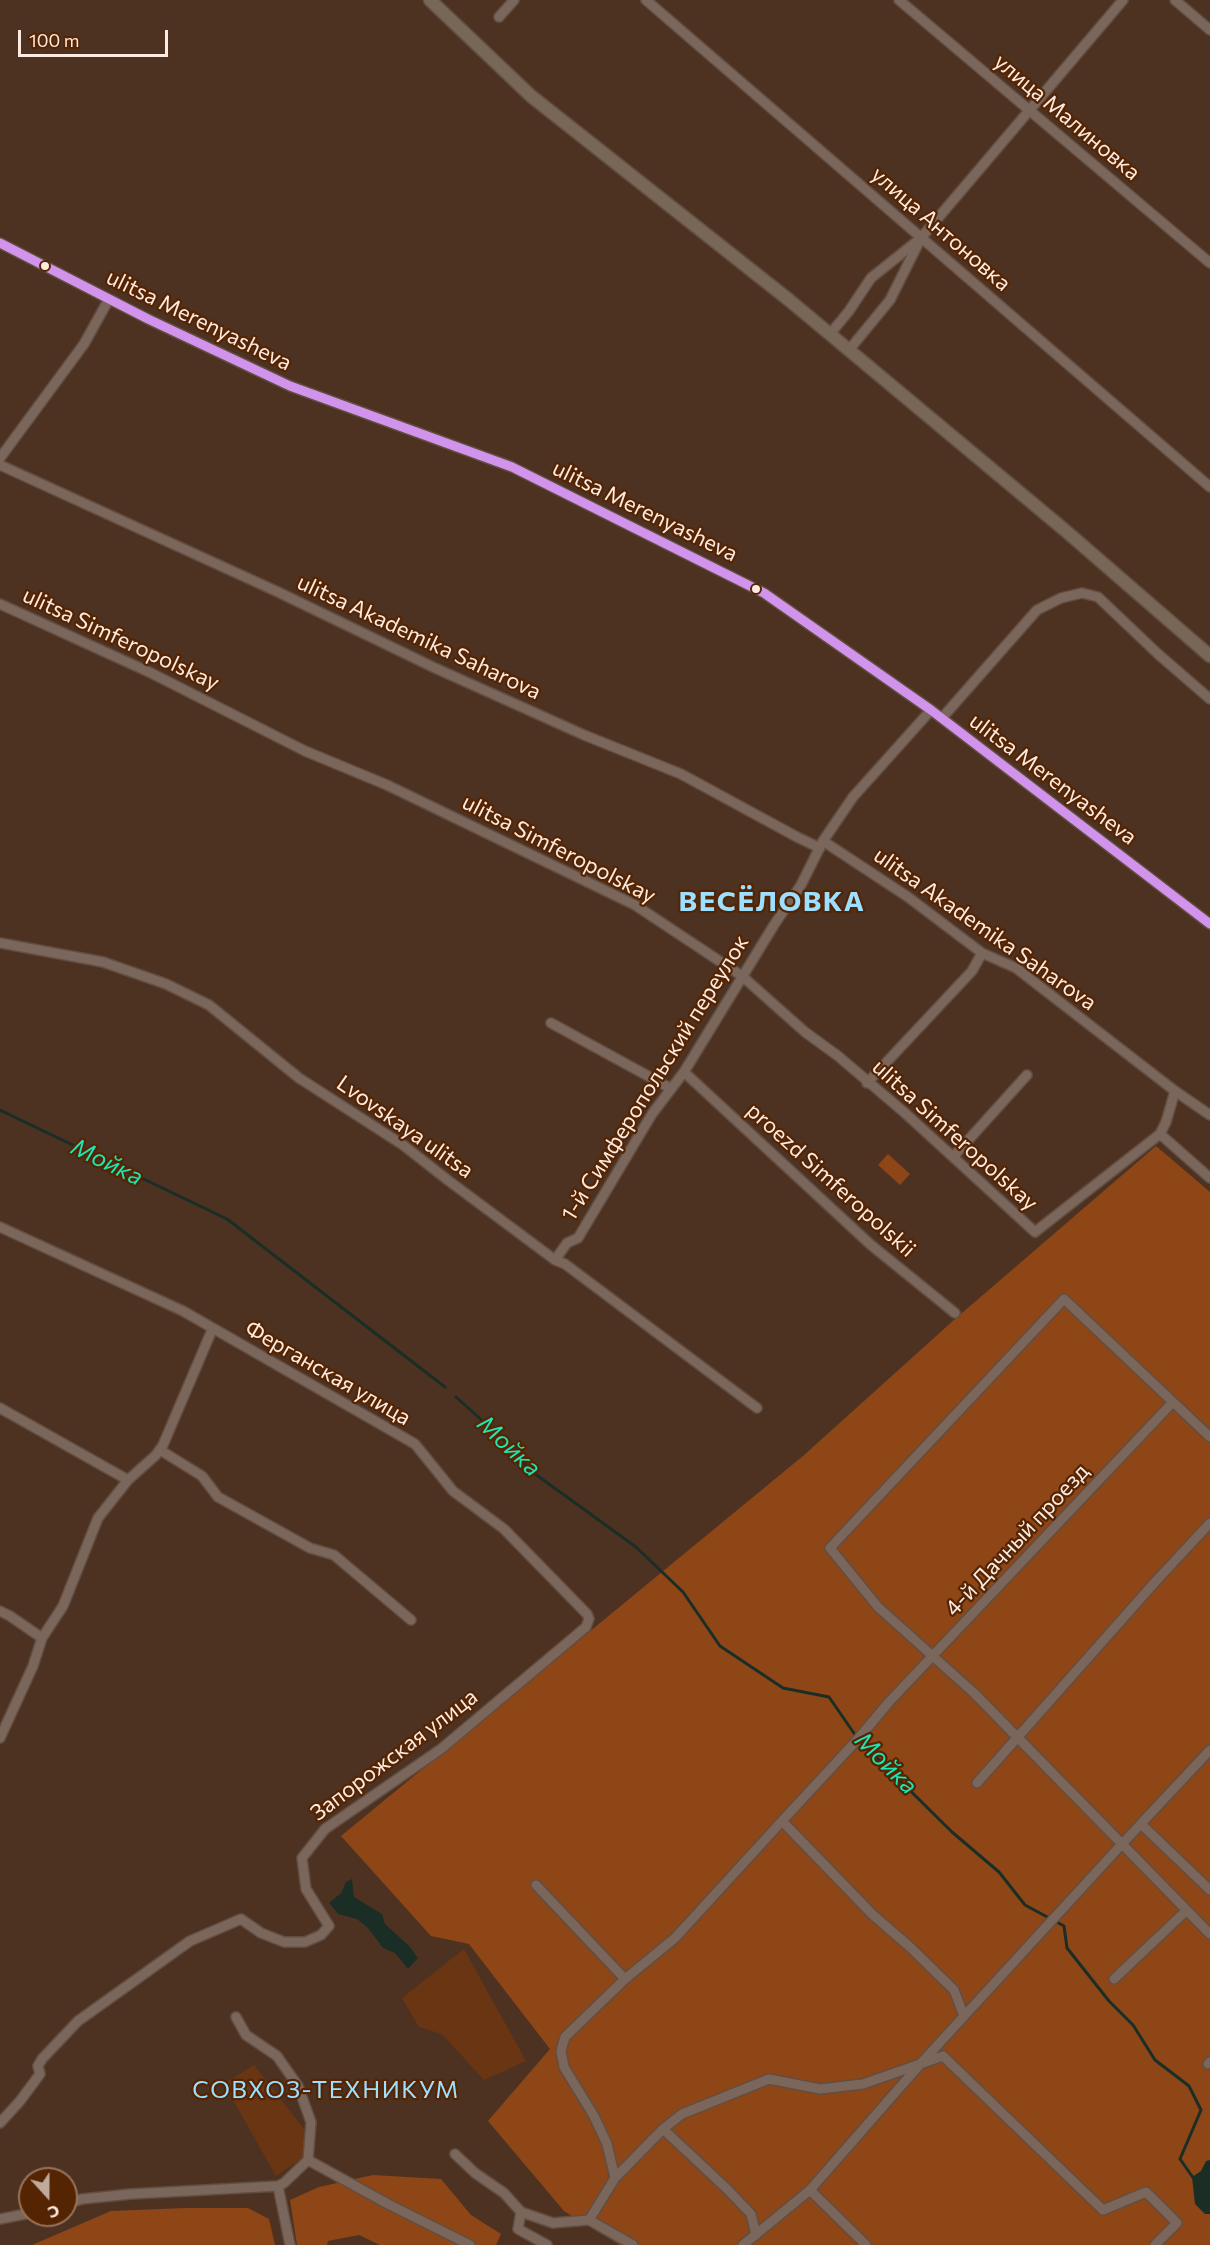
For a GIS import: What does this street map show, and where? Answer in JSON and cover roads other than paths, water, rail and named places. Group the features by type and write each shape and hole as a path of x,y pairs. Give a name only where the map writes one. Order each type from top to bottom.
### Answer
{"street":[{"path":"430,0 531,96 830,334 1067,532 1210,656"},
{"path":"499,17 514,0"},
{"name":"улица Антоновка","path":"646,0 1210,487"},
{"name":"улица Малиновка","path":"899,0 1210,263"},
{"path":"830,334 872,278 921,238 1123,0"},
{"path":"1175,0 1210,30"},
{"path":"849,350 890,300 921,238"},
{"name":"ulitsa Merenyasheva","path":"0,243 109,300 290,386 512,467 764,593 942,718 1210,924"},
{"path":"0,458 84,344 109,300"},
{"name":"ulitsa Akademika Saharova","path":"0,465 278,592 435,668 584,735 681,774 797,837 822,844 908,897 982,953 1016,968 1210,1115"},
{"path":"942,718 1037,610 1061,598 1082,593 1098,597 1210,699"},
{"name":"ulitsa Simferopolskay","path":"0,604 151,673 305,751 387,785 635,905 742,976 805,1032 838,1056 905,1113 1035,1232 1160,1134"},
{"name":"1-й Симферопольский переулок","path":"555,1260 567,1243 578,1238 652,1114 684,1072 801,885 822,844 853,797 931,710"},
{"name":"Lvovskaya ulitsa","path":"0,943 103,962 166,984 208,1005 299,1078 403,1144 448,1181 555,1260 574,1271 757,1408"},
{"path":"867,1083 972,971 982,953"},
{"path":"551,1023 670,1088"},
{"name":"proezd Simferopolskii","path":"684,1072 871,1245 955,1313"},
{"path":"953,1157 1027,1075"},
{"path":"1178,1093 1160,1134 1210,1178"},
{"name":"Ферганская улица","path":"0,1227 183,1311 212,1330 415,1444 453,1491 504,1529 587,1614 589,1619"},
{"path":"1210,1437 1064,1299 830,1548 878,1607 1018,1737 1210,1934"},
{"path":"0,1738 33,1666 42,1638 63,1606 98,1518 128,1480 160,1450 212,1330"},
{"name":"4-й Дачный проезд","path":"615,2178 608,2144 564,2067 561,2051 565,2037 626,1979 675,1938 889,1702 1172,1403"},
{"path":"0,1408 128,1480"},
{"path":"160,1450 202,1476 218,1497 310,1548 334,1555 411,1620"},
{"path":"977,1783 1210,1523"},
{"path":"0,1611 42,1638"},
{"name":"Запорожская улица","path":"0,2123 40,2074 38,2066 42,2059 78,2021 190,1941 241,1919 261,1933 284,1942 305,1942 321,1935 329,1926 306,1889 302,1858 325,1829 441,1749 586,1627 589,1619"},
{"path":"743,2245 810,2190 922,2061 1210,1750"},
{"path":"782,1821 873,1916 910,1947 954,1990 964,2016"},
{"path":"1141,1824 1210,1890"},
{"path":"536,1885 626,1979"},
{"path":"1114,1979 1187,1910"},
{"path":"78,2200 131,2194 278,2186 284,2184 308,2160 311,2122 298,2086 277,2056 246,2035 236,2017"},
{"path":"589,2220 615,2178 663,2129 682,2114 769,2079 820,2089 863,2084 922,2061 943,2056 1103,2210 1146,2192 1176,2223 1155,2245"},
{"path":"663,2129 751,2214 756,2235"},
{"path":"454,2154 475,2173 504,2193 521,2212 553,2223 589,2220 633,2245"},
{"path":"308,2160 470,2245"},
{"path":"278,2186 290,2245"},
{"path":"810,2190 866,2245"},
{"path":"521,2212 518,2229 547,2245"},
{"path":"0,2219 18,2215"}],"waterway":[{"name":"Мойка","path":"0,1110 227,1219 445,1387"},
{"name":"Мойка","path":"456,1397 507,1443 531,1471 636,1547 683,1592 720,1646 783,1688 829,1697 858,1739 952,1832 999,1872 1025,1905 1064,1926 1067,1948 1109,2001 1133,2025 1155,2060 1189,2086 1201,2110 1180,2159 1194,2179"}],"district":[{"name":"ВЕСЁЛОВКА","path":"772,902"},
{"name":"СОВХОЗ-ТЕХНИКУМ","path":"326,2090"}]}
